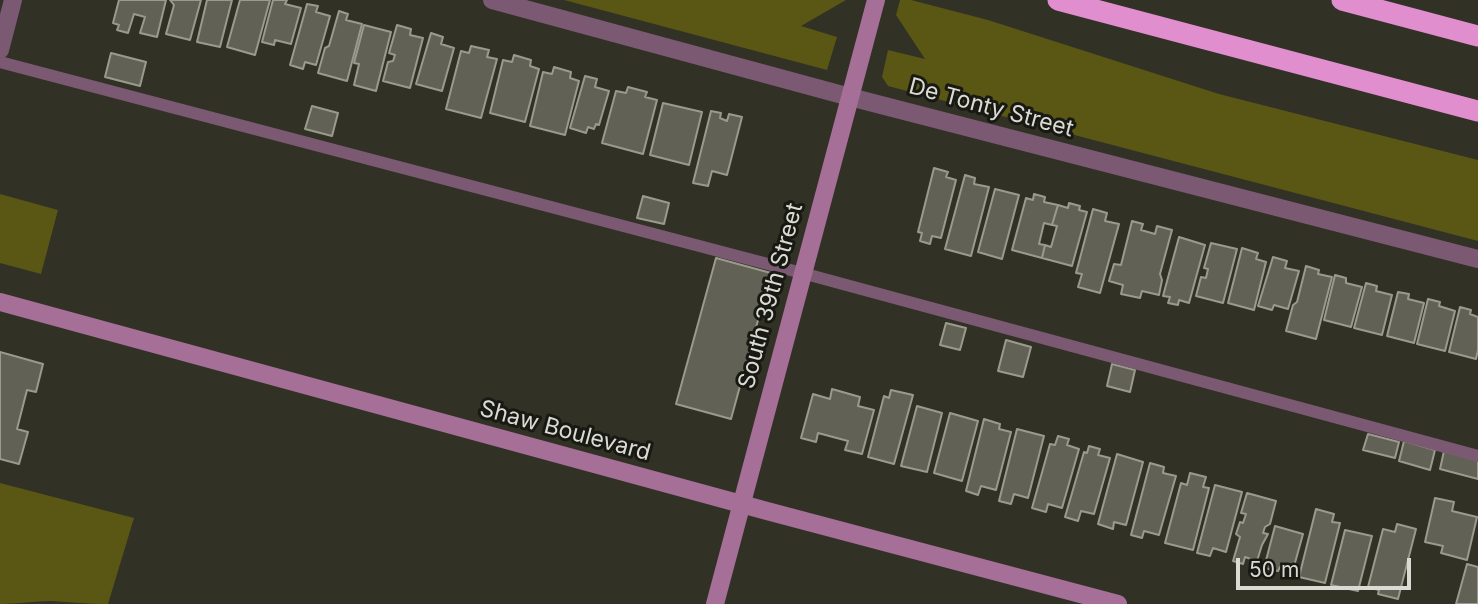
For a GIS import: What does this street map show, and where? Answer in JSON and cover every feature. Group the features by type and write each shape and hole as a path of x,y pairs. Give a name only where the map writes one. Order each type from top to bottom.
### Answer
{"highway":[{"path":"1058,0 1473,110"},
{"path":"1342,0 1478,36"}],"street":[{"path":"0,50 13,0"},
{"name":"De Tonty Street","path":"492,0 850,97 1478,259"},
{"name":"South 39th Street","path":"715,604 876,0"},
{"name":"Shaw Boulevard","path":"0,302 1118,604"}],"lane":[{"path":"0,62 802,273 1478,456"}],"shaded area":[{"path":"564,0 846,0 801,26 837,37 827,70"},
{"path":"900,0 911,0 988,20 1219,94 1478,160 1478,241 888,86 882,77 888,50 925,59 896,15"},
{"path":"0,194 58,210 41,274 0,263"},
{"path":"0,483 134,518 108,604 51,601 0,604"}],"building":[{"path":"119,0 166,0 157,37 140,33 145,17 134,14 128,33 117,30 119,25 113,23"},
{"path":"170,0 201,0 190,40 166,34 174,5"},
{"path":"207,0 232,0 220,47 197,42"},
{"path":"240,0 270,0 255,55 227,47"},
{"path":"273,0 287,0 285,4 301,8 291,44 275,40 274,45 262,42"},
{"path":"307,4 318,6 316,12 330,16 316,65 305,62 303,69 290,65"},
{"path":"339,11 348,14 346,20 362,24 347,81 318,73"},
{"path":"364,25 391,32 376,91 354,85 359,64 354,63"},
{"path":"397,25 411,29 410,35 423,38 410,88 383,81 388,62 393,61 395,55 389,53"},
{"path":"431,33 443,37 441,44 454,48 442,91 416,84"},
{"path":"471,46 489,50 487,57 497,59 481,118 446,109 461,51 469,53"},
{"path":"111,53 146,62 140,86 105,77"},
{"path":"514,55 531,60 530,66 539,69 525,122 490,113 503,60 512,62"},
{"path":"554,67 571,72 570,78 579,81 565,135 530,126 543,72 552,74"},
{"path":"585,76 597,79 595,87 609,91 599,125 596,124 594,129 588,127 586,133 570,128"},
{"path":"628,87 647,92 645,97 657,100 643,154 602,143 616,91 626,93"},
{"path":"663,103 702,112 689,165 650,155"},
{"path":"312,106 338,113 332,136 305,129"},
{"path":"711,111 721,113 720,118 727,121 729,114 742,117 727,175 712,171 708,186 693,183"},
{"path":"934,168 948,172 946,177 956,180 941,238 932,236 930,244 920,241 922,233 918,232"},
{"path":"965,175 975,178 974,184 989,187 971,256 945,249"},
{"path":"995,189 1019,195 1002,259 978,252"},
{"path":"1034,194 1045,197 1044,202 1058,205 1052,225 1044,223 1039,244 1045,245 1042,258 1012,250 1026,198 1033,200"},
{"path":"643,196 669,203 664,224 637,218"},
{"path":"1069,203 1080,206 1079,210 1087,212 1072,266 1042,258 1045,245 1051,247 1057,226 1052,225 1058,205 1068,208"},
{"path":"1093,209 1107,213 1105,221 1119,224 1100,293 1078,287 1082,274 1076,273"},
{"path":"1132,221 1143,224 1141,230 1155,234 1157,226 1172,230 1160,274 1162,280 1159,295 1142,291 1140,298 1121,294 1123,285 1109,281 1114,264 1121,265"},
{"path":"1179,237 1205,245 1189,303 1179,300 1178,305 1168,303 1170,297 1163,296"},
{"path":"1211,243 1237,249 1223,303 1196,296 1201,277 1206,278 1208,269 1204,268"},
{"path":"1242,248 1258,253 1256,259 1266,262 1254,310 1228,303"},
{"path":"1273,257 1287,261 1285,268 1299,271 1288,309 1274,305 1272,310 1258,306"},
{"path":"716,258 771,273 731,419 676,404"},
{"path":"1306,266 1319,270 1318,274 1332,277 1316,339 1286,331"},
{"path":"1335,275 1346,278 1346,283 1362,287 1351,327 1324,320"},
{"path":"1366,283 1377,286 1376,291 1392,295 1382,335 1354,328"},
{"path":"1398,292 1409,294 1408,299 1424,303 1414,343 1387,336"},
{"path":"1428,299 1440,302 1439,306 1455,311 1445,351 1417,344"},
{"path":"1460,307 1471,310 1470,314 1478,317 1476,359 1449,352"},
{"path":"946,323 966,328 960,350 940,345"},
{"path":"1006,340 1031,347 1023,377 998,371"},
{"path":"0,352 43,364 36,392 27,390 17,429 28,432 19,464 0,459"},
{"path":"1112,364 1135,370 1130,392 1107,386"},
{"path":"832,389 860,397 858,406 874,410 862,454 845,450 848,441 818,433 816,442 801,438 813,394 830,399"},
{"path":"891,390 913,395 894,464 868,457 884,396 889,398"},
{"path":"917,406 942,413 927,472 901,466"},
{"path":"950,413 978,421 962,481 934,473"},
{"path":"984,419 1000,424 999,429 1011,432 996,490 981,486 978,495 966,491"},
{"path":"1017,429 1044,436 1028,498 1014,494 1011,504 999,501"},
{"path":"1368,434 1399,442 1395,458 1363,450"},
{"path":"1058,436 1069,439 1067,445 1079,449 1062,508 1048,504 1046,512 1032,508 1050,444 1055,445"},
{"path":"1404,441 1435,450 1430,470 1399,461"},
{"path":"1089,446 1100,449 1098,455 1110,458 1094,514 1081,511 1078,521 1065,517 1084,452 1087,453"},
{"path":"1444,451 1478,460 1478,479 1440,469"},
{"path":"1117,454 1143,462 1126,525 1114,522 1113,529 1098,524"},
{"path":"1150,463 1164,467 1163,473 1176,476 1159,535 1144,531 1142,538 1131,535"},
{"path":"1190,473 1206,477 1203,487 1209,488 1193,550 1165,543 1181,483 1187,485"},
{"path":"1215,485 1242,492 1226,552 1213,548 1210,556 1197,553"},
{"path":"1247,493 1276,501 1270,524 1265,527 1263,533 1268,534 1257,561 1245,557 1243,564 1233,561 1240,537 1236,534 1246,514 1241,513"},
{"path":"1435,498 1454,502 1452,511 1477,517 1467,560 1441,553 1443,546 1425,542"},
{"path":"1316,509 1334,514 1332,522 1340,523 1325,583 1299,577"},
{"path":"1397,524 1416,529 1398,599 1378,594 1379,590 1368,587 1383,529 1395,532"},
{"path":"1275,526 1303,534 1293,570 1264,568"},
{"path":"1345,530 1372,536 1358,591 1331,585"},
{"path":"1467,564 1478,567 1478,604 1456,604"}]}
